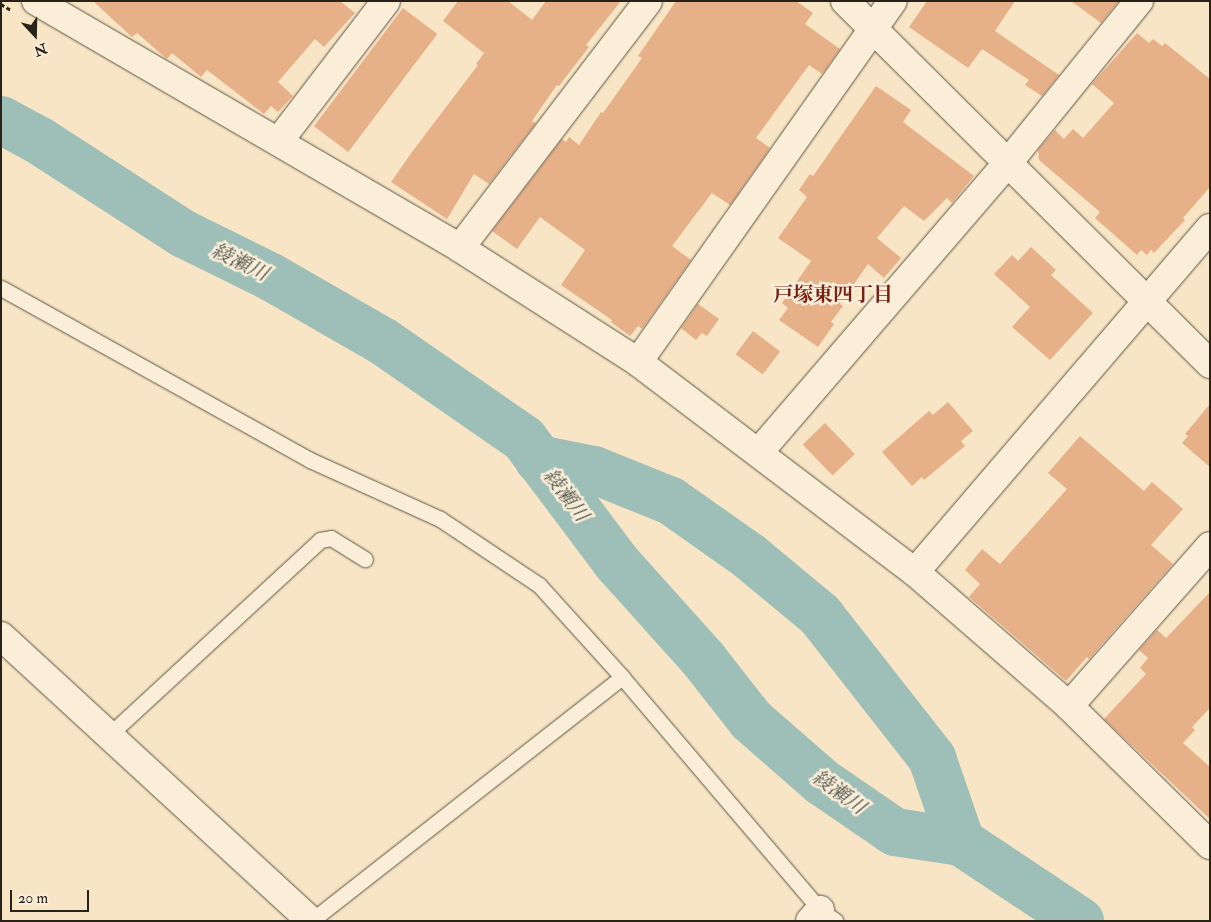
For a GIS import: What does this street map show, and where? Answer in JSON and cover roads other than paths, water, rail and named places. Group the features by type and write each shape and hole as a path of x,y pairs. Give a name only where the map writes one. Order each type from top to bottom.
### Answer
{"street":[{"path":"279,141 386,1"},
{"path":"460,248 648,1"},
{"path":"845,1 1210,364"},
{"path":"638,362 893,1"},
{"path":"758,452 1007,164 1139,1"},
{"path":"38,5 279,141 334,176 460,248 638,362 915,572 1069,706 1210,845"},
{"path":"915,572 1146,300 1210,228"},
{"path":"1069,706 1210,546"},
{"path":"1,636 311,921"}],"lane":[{"path":"1,288 310,460 440,519 539,585 622,677 822,917"},
{"path":"109,735 320,540 331,538 365,559"},
{"path":"311,921 622,677"}],"waterway":[{"name":"綾瀬川","path":"1,120 40,141 184,234 271,277 384,342 524,439 618,564 704,660 751,720 822,782 895,832 961,842 1080,921"},
{"path":"538,459 594,470 671,501 749,556 820,615 932,758 961,842"}],"district":[{"name":"戸塚東四丁目","path":"833,294"}]}
